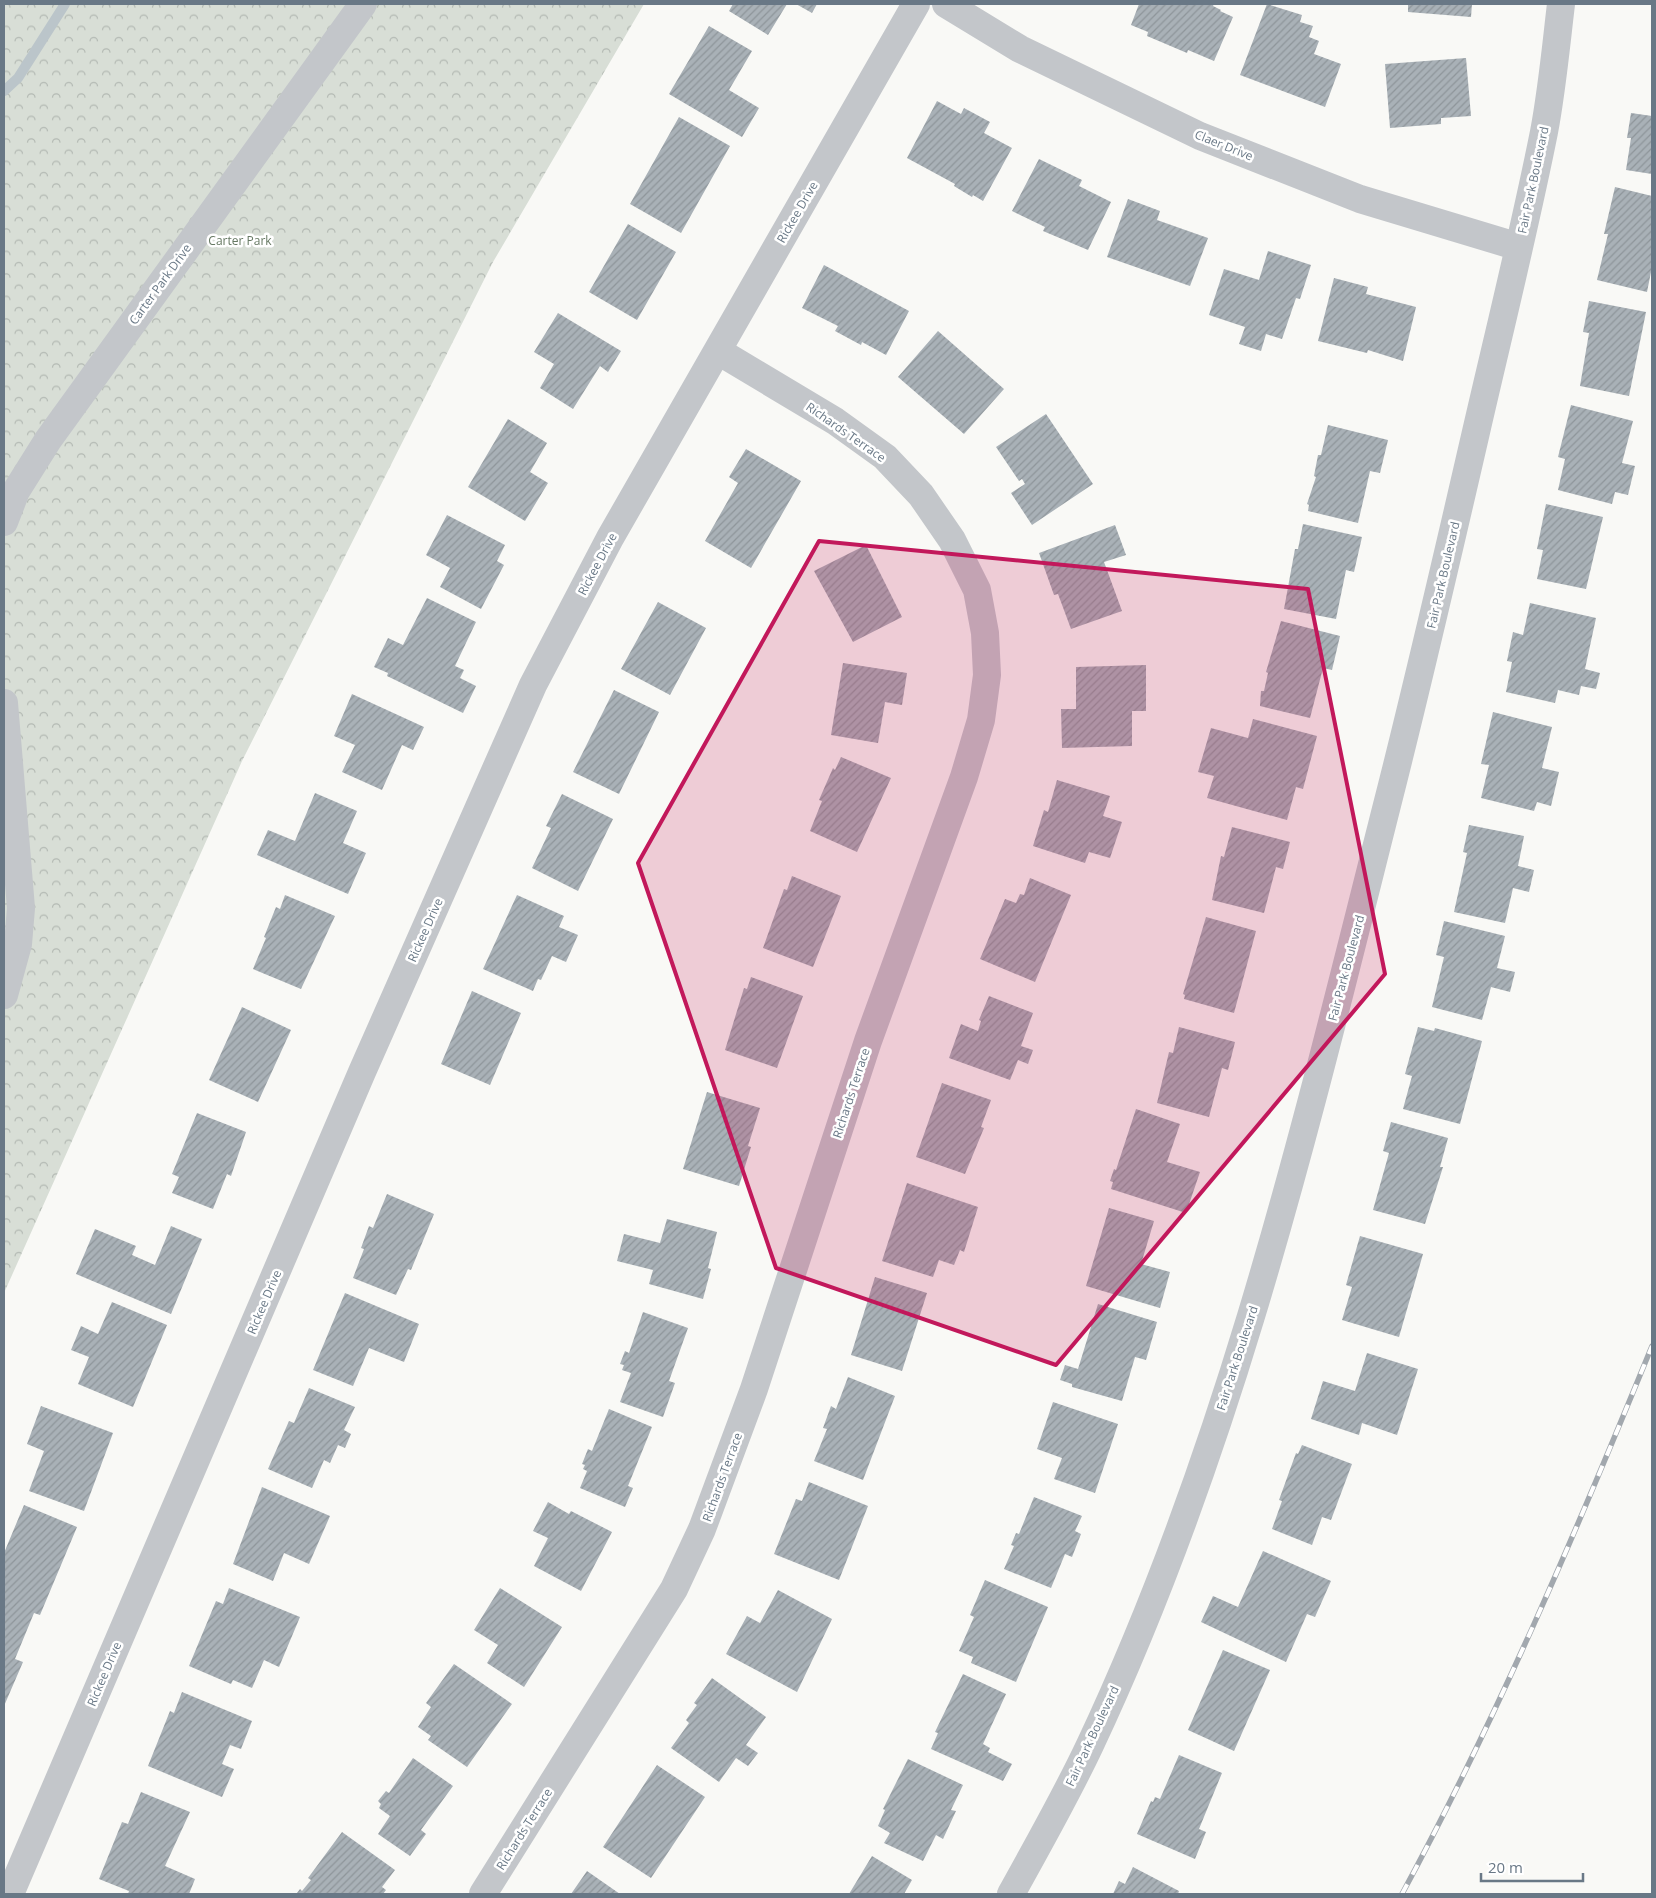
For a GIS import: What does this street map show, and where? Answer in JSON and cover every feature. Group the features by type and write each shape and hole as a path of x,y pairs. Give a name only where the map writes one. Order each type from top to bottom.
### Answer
{"street":[{"name":"Carter Park Drive","path":"4,522 16,491 48,440 363,4"},
{"name":"Rickee Drive","path":"10,1894 362,1072 533,684 610,538 916,4"},
{"name":"Claer Drive","path":"946,4 1020,49 1200,136 1360,199 1519,247"},
{"name":"Fair Park Boulevard","path":"1011,1894 1089,1747 1134,1645 1204,1458 1266,1267 1342,986 1417,690 1545,126 1562,4"},
{"name":"Richards Terrace","path":"483,1894 674,1589 702,1529 754,1389 868,1041 957,795 982,720 987,675 985,633 977,590 952,540 921,495 885,457 835,421 718,351"},
{"path":"4,703 21,908 18,944 4,995"}],"highlighted area":[{"path":"819,541 1308,589 1385,974 1056,1365 776,1268 638,863"}],"green space":[{"name":"Carter Park","path":"4,4 644,4 493,262 242,761 4,1293"}],"building":[{"path":"733,4 787,4 768,35 729,11"},
{"path":"796,4 817,4 812,13"},
{"path":"1139,4 1214,4 1213,6 1220,11 1233,17 1214,61 1188,50 1187,53 1147,36 1148,32 1131,25"},
{"path":"1267,4 1302,15 1300,22 1313,26 1309,37 1319,41 1314,54 1341,64 1325,107 1240,75"},
{"path":"1408,4 1472,4 1471,17 1408,12"},
{"path":"709,26 752,51 729,90 759,108 742,137 669,94"},
{"path":"1466,58 1471,116 1441,118 1441,124 1390,128 1385,64"},
{"path":"937,101 961,114 964,108 990,122 984,133 1012,148 983,201 973,195 972,197 954,186 955,184 907,158"},
{"path":"1631,113 1652,116 1652,174 1626,170 1631,138 1627,138"},
{"path":"679,117 730,146 681,233 630,204"},
{"path":"1039,159 1082,180 1079,186 1111,202 1088,250 1043,231 1045,227 1012,211"},
{"path":"1615,187 1652,196 1652,267 1647,292 1597,280 1608,234 1604,234"},
{"path":"1128,199 1160,211 1157,220 1208,238 1190,286 1107,257"},
{"path":"628,224 676,252 637,320 589,292"},
{"path":"1268,251 1311,265 1300,299 1296,298 1282,339 1266,334 1261,351 1239,344 1245,327 1209,315 1224,269 1259,280"},
{"path":"824,265 909,311 886,355 862,342 861,345 835,331 838,326 802,308"},
{"path":"1334,278 1368,287 1366,294 1416,307 1403,361 1368,350 1367,353 1318,341"},
{"path":"1589,301 1646,312 1629,396 1580,386 1589,333 1583,332"},
{"path":"558,313 621,351 608,372 600,366 573,409 540,388 554,364 534,352"},
{"path":"938,331 1004,389 964,434 898,377"},
{"path":"1571,405 1633,421 1622,463 1635,466 1628,495 1615,492 1612,504 1558,490 1565,459 1558,457"},
{"path":"1046,414 1093,484 1032,525 1011,493 1025,484 1022,479 1019,481 996,447"},
{"path":"508,419 547,443 530,472 548,483 525,521 468,487"},
{"path":"1328,425 1388,440 1380,473 1370,471 1358,523 1308,511 1309,505 1307,504 1316,477 1314,476 1318,455 1321,455"},
{"path":"746,449 801,481 751,568 705,541 738,483 729,477"},
{"path":"1546,504 1603,517 1586,589 1537,579 1543,550 1537,549"},
{"path":"447,515 505,545 497,561 504,565 481,609 440,587 450,568 426,555"},
{"path":"1303,524 1362,537 1354,572 1346,570 1336,619 1284,609 1295,549 1298,549"},
{"path":"1115,525 1126,555 1104,562 1122,611 1071,629 1058,594 1054,595 1039,553"},
{"path":"866,545 902,617 853,642 814,571"},
{"path":"427,598 476,622 455,666 464,670 460,678 476,686 463,713 387,676 388,673 374,667 388,638 403,645"},
{"path":"658,602 706,628 670,695 621,669"},
{"path":"1530,603 1596,618 1585,669 1600,673 1596,689 1581,686 1579,695 1558,690 1555,703 1506,692 1512,662 1507,661 1513,632 1523,635"},
{"path":"1281,621 1340,636 1332,670 1323,668 1310,718 1260,706 1261,691 1264,691 1268,673 1266,672"},
{"path":"843,663 907,673 902,705 885,702 878,743 831,735"},
{"path":"1146,665 1146,711 1132,711 1132,746 1062,748 1061,709 1076,709 1076,667"},
{"path":"614,690 659,712 619,794 573,772"},
{"path":"352,694 424,727 413,750 402,745 382,790 342,772 355,745 334,736"},
{"path":"1493,712 1552,727 1542,768 1559,772 1551,806 1537,802 1534,811 1481,798 1489,765 1481,764"},
{"path":"1253,719 1317,736 1303,789 1296,787 1287,820 1207,798 1214,776 1198,772 1211,728 1248,738"},
{"path":"841,757 891,778 857,852 810,831 822,801 819,800 833,768 835,770"},
{"path":"1057,780 1110,796 1103,816 1122,822 1110,858 1089,852 1085,863 1033,846 1044,810 1048,812"},
{"path":"315,793 357,811 343,843 366,853 348,894 257,855 268,830 295,841"},
{"path":"562,794 613,819 578,891 532,868 551,828 546,826"},
{"path":"1469,825 1524,836 1518,866 1534,870 1529,892 1513,888 1505,923 1454,912 1467,853 1463,852"},
{"path":"1232,827 1290,842 1283,869 1276,867 1264,913 1212,900 1221,856 1224,857"},
{"path":"792,876 841,896 813,967 763,948 784,889 787,890"},
{"path":"1030,878 1071,895 1035,982 980,959 1005,899 1016,903 1020,894 1024,895"},
{"path":"285,895 335,916 301,989 253,969 276,907 280,909"},
{"path":"517,895 564,916 559,927 578,935 566,962 552,956 541,980 538,979 533,991 483,969"},
{"path":"1206,917 1256,931 1234,1013 1184,999 1185,995 1183,994"},
{"path":"1444,921 1505,936 1497,968 1515,972 1510,992 1491,987 1482,1020 1432,1007 1444,957 1436,955"},
{"path":"751,977 803,996 777,1068 725,1050 744,988 747,989"},
{"path":"472,991 521,1013 490,1085 441,1064"},
{"path":"989,996 1033,1013 1021,1046 1033,1050 1028,1064 1018,1060 1010,1080 949,1058 961,1024 978,1031 981,1021 979,1020"},
{"path":"242,1007 291,1030 258,1102 209,1080"},
{"path":"1179,1027 1235,1042 1228,1070 1222,1068 1209,1117 1157,1103 1169,1052 1173,1053"},
{"path":"1418,1027 1434,1031 1435,1028 1482,1041 1460,1124 1403,1109 1412,1076 1405,1074"},
{"path":"942,1083 991,1100 981,1127 984,1128 965,1174 916,1157"},
{"path":"707,1092 760,1108 748,1146 751,1147 739,1186 683,1169"},
{"path":"1136,1109 1180,1124 1167,1162 1200,1172 1186,1213 1111,1189 1113,1182 1110,1181 1114,1169 1116,1170"},
{"path":"197,1113 246,1132 231,1176 227,1174 213,1209 172,1193 179,1177 172,1174"},
{"path":"1391,1122 1448,1138 1440,1167 1443,1167 1425,1224 1373,1210 1389,1153 1383,1151"},
{"path":"907,1183 978,1207 964,1252 960,1250 954,1265 939,1260 933,1277 882,1261"},
{"path":"387,1194 434,1214 411,1270 408,1269 396,1295 353,1278 364,1249 361,1248 369,1226 373,1228"},
{"path":"1109,1208 1154,1221 1141,1264 1170,1272 1160,1308 1086,1286"},
{"path":"667,1219 717,1232 708,1268 711,1269 703,1299 649,1284 653,1270 617,1261 624,1234 660,1243"},
{"path":"171,1226 202,1239 171,1314 76,1274 95,1229 136,1246 132,1255 155,1265"},
{"path":"1360,1236 1423,1254 1399,1337 1342,1320 1352,1287 1346,1285"},
{"path":"875,1277 927,1293 902,1371 851,1355"},
{"path":"345,1293 419,1324 404,1362 369,1348 353,1386 313,1370"},
{"path":"112,1302 167,1325 133,1407 78,1384 89,1357 71,1350 81,1326 98,1334"},
{"path":"1098,1304 1157,1322 1146,1360 1135,1357 1122,1401 1072,1387 1072,1384 1060,1380 1065,1365 1078,1369"},
{"path":"643,1312 688,1328 669,1381 675,1383 663,1417 620,1402 631,1373 622,1370 624,1365 620,1364 625,1351 629,1353"},
{"path":"1367,1353 1418,1369 1397,1435 1362,1423 1359,1435 1311,1419 1323,1381 1355,1391"},
{"path":"848,1377 895,1396 863,1480 814,1461 827,1429 823,1428 831,1406 836,1409"},
{"path":"309,1388 355,1407 344,1430 351,1434 345,1448 338,1445 330,1463 324,1460 312,1488 268,1469 289,1421 294,1423"},
{"path":"1053,1402 1118,1424 1095,1493 1054,1479 1062,1458 1037,1449"},
{"path":"41,1406 113,1433 84,1511 29,1491 44,1451 27,1444"},
{"path":"609,1409 652,1427 628,1486 633,1488 625,1507 580,1488 587,1471 583,1469 585,1465 582,1464 588,1449 592,1451"},
{"path":"1302,1445 1352,1464 1331,1520 1322,1517 1312,1545 1272,1529 1282,1501 1279,1500 1296,1453 1298,1454"},
{"path":"809,1482 868,1506 839,1580 774,1554 796,1499 802,1501"},
{"path":"262,1487 330,1516 309,1564 284,1553 273,1581 233,1564"},
{"path":"1034,1497 1082,1516 1075,1531 1081,1534 1072,1557 1065,1554 1051,1588 1004,1569 1014,1546 1011,1545 1016,1533 1019,1534"},
{"path":"548,1502 569,1514 571,1511 612,1532 581,1591 534,1566 548,1538 533,1531"},
{"path":"24,1505 77,1527 40,1615 34,1613 15,1659 23,1662 4,1706 4,1553"},
{"path":"1263,1551 1331,1581 1315,1617 1307,1614 1286,1662 1201,1622 1213,1596 1238,1607"},
{"path":"985,1580 1048,1607 1016,1682 971,1663 973,1657 959,1651 974,1617 970,1615"},
{"path":"229,1588 300,1617 279,1667 264,1660 252,1688 233,1680 231,1684 189,1666 216,1601 223,1604"},
{"path":"500,1588 562,1627 524,1687 487,1663 498,1645 474,1630"},
{"path":"778,1590 832,1619 797,1692 726,1654 747,1616 760,1623"},
{"path":"1223,1650 1270,1670 1234,1751 1188,1730"},
{"path":"454,1664 512,1704 467,1767 428,1740 431,1736 418,1727 431,1707 426,1703"},
{"path":"963,1674 1006,1694 983,1744 990,1748 988,1752 1012,1764 1003,1781 931,1749 938,1733 935,1732"},
{"path":"712,1678 766,1717 746,1745 758,1753 748,1766 736,1758 719,1782 671,1748 689,1723 686,1720 697,1705 694,1703"},
{"path":"182,1692 252,1721 241,1749 230,1745 222,1764 234,1769 222,1797 148,1766 170,1711 174,1713"},
{"path":"1179,1755 1222,1773 1199,1829 1206,1832 1195,1859 1137,1834 1151,1801 1153,1802 1155,1797 1160,1799"},
{"path":"413,1758 453,1786 421,1830 426,1834 410,1856 378,1834 390,1816 379,1808 381,1804 378,1801 386,1791 389,1793"},
{"path":"908,1759 963,1785 951,1810 956,1811 943,1839 936,1835 923,1861 884,1843 890,1833 878,1826 885,1810 883,1809"},
{"path":"657,1765 705,1797 651,1878 603,1847"},
{"path":"141,1792 190,1812 165,1866 195,1879 189,1894 128,1894 129,1891 99,1879 122,1822 128,1824"},
{"path":"342,1832 395,1870 382,1887 386,1890 383,1894 297,1893 300,1889 302,1891 311,1880 308,1878"},
{"path":"872,1856 912,1880 904,1894 849,1894"},
{"path":"1133,1867 1179,1891 1178,1894 1113,1894 1119,1881 1125,1884"},
{"path":"587,1871 620,1894 571,1894"}],"waterway":[{"path":"4,91 18,78 65,4"}],"railway":[{"path":"1402,1894 1437,1828 1503,1692 1565,1555 1652,1346"}]}
